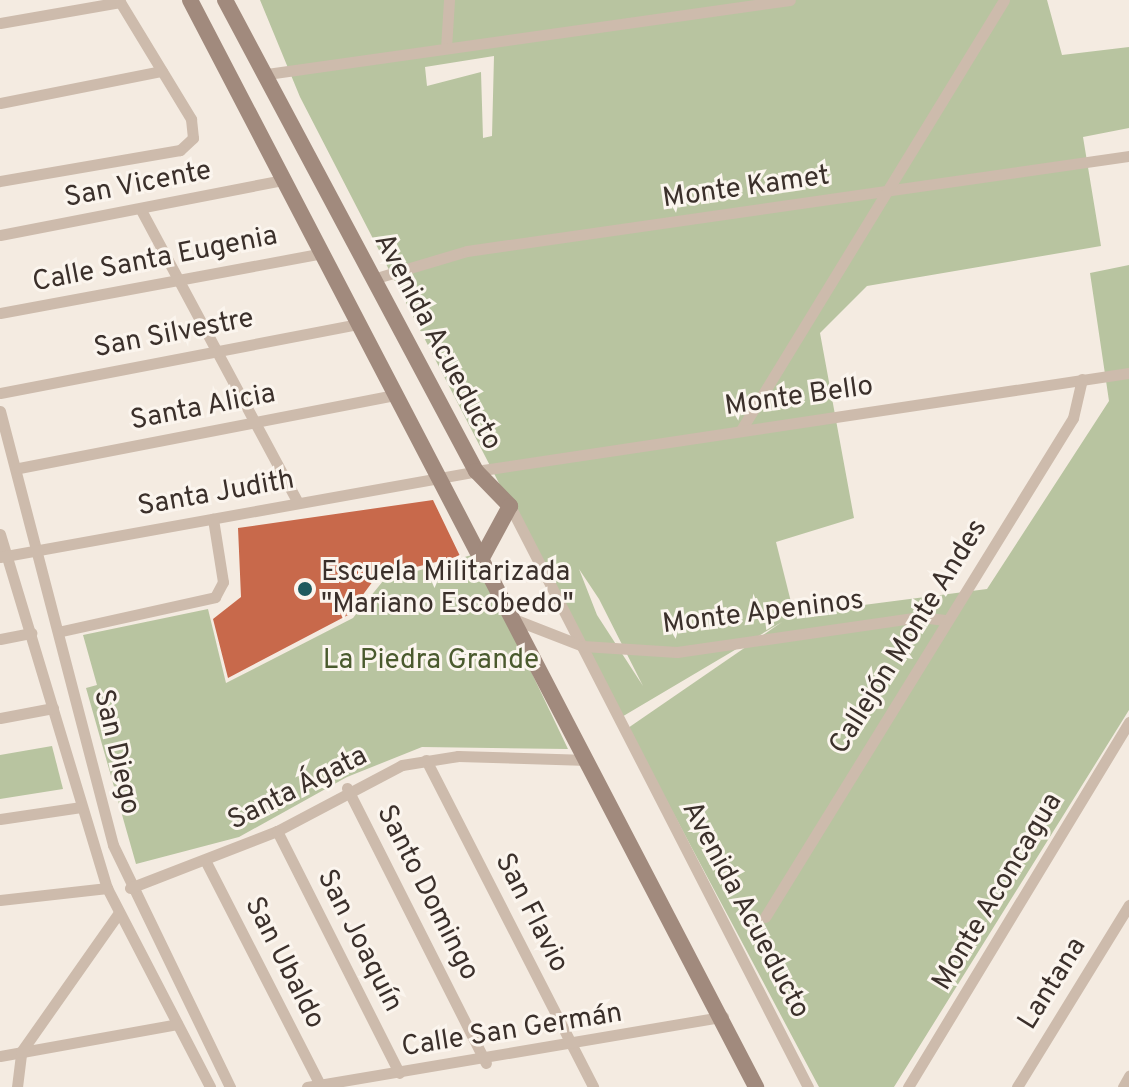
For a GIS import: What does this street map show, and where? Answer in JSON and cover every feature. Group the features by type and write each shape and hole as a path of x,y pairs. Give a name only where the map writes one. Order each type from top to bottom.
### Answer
{"street":[{"path":"190,0 319,254 483,556 723,1017 756,1087"},
{"name":"Avenida Acueducto","path":"225,0 476,471 510,506 808,1087"},
{"path":"446,48 449,0"},
{"path":"267,74 790,0"},
{"path":"741,430 881,193 1004,0"},
{"path":"0,23 102,2 120,2 191,119 193,138 180,150 0,181"},
{"path":"0,103 162,71"},
{"name":"Monte Kamet","path":"373,279 467,251 1129,156"},
{"name":"San Vicente","path":"0,235 284,180"},
{"path":"141,210 298,503"},
{"name":"Calle Santa Eugenia","path":"0,313 319,254"},
{"name":"San Silvestre","path":"0,393 357,324"},
{"name":"Monte Bello","path":"440,477 1129,373"},
{"name":"Callejón Monte Andes","path":"765,917 1073,418 1082,379"},
{"name":"Santa Alicia","path":"19,468 396,395"},
{"name":"San Diego","path":"0,411 42,551 130,888 230,1087"},
{"name":"Santa Judith","path":"3,556 440,477"},
{"path":"483,556 510,506"},
{"path":"62,631 215,597 223,582 213,519"},
{"name":"San Diego","path":"0,534 3,556 31,633 107,888 210,1087"},
{"name":"Monte Apeninos","path":"516,620 583,646 677,652 921,617 947,620"},
{"path":"0,639 31,633"},
{"path":"0,718 53,708"},
{"name":"Monte Aconcagua","path":"908,1087 1129,722"},
{"name":"Santa Ágata","path":"130,888 206,862 277,831 347,788 426,760 589,760"},
{"name":"San Flavio","path":"426,760 593,1087"},
{"name":"Santo Domingo","path":"347,788 486,1063"},
{"path":"0,819 81,807"},
{"name":"San Joaquín","path":"277,831 399,1073"},
{"name":"San Ubaldo","path":"206,862 314,1086"},
{"path":"0,900 107,888"},
{"name":"Lantana","path":"1017,1087 1129,905"},
{"path":"17,1087 21,1052 118,914"},
{"name":"Calle San Germán","path":"314,1086 486,1063 723,1017"},
{"path":"0,1056 177,1024"},
{"path":"1123,1087 1129,1076"}],"green space":[{"path":"260,0 1047,0 1062,55 1129,47 1129,128 1083,137 1101,246 867,286 820,333 854,518 776,542 794,614 987,589 1109,401 1090,273 1129,265 1129,710 894,1087 819,1087 628,728 782,622 620,718 300,97","holes":["494,56 492,136 483,138 481,72 427,86 425,67","579,569 599,599 643,686 597,615"]},
{"name":"La Piedra Grande","path":"475,554 568,749 422,747 347,777 239,837 136,864 86,688 97,685 83,635 208,609 226,683 353,618 383,581"},
{"path":"52,746 63,789 0,799 0,755"}],"building":[{"name":"Escuela Militarizada \"Mariano Escobedo\"","path":"433,500 460,556 376,577 348,615 228,678 213,619 241,597 238,528"}],"place":[{"name":"Escuela Militarizada \"Mariano Escobedo\"","path":"305,589"}]}
